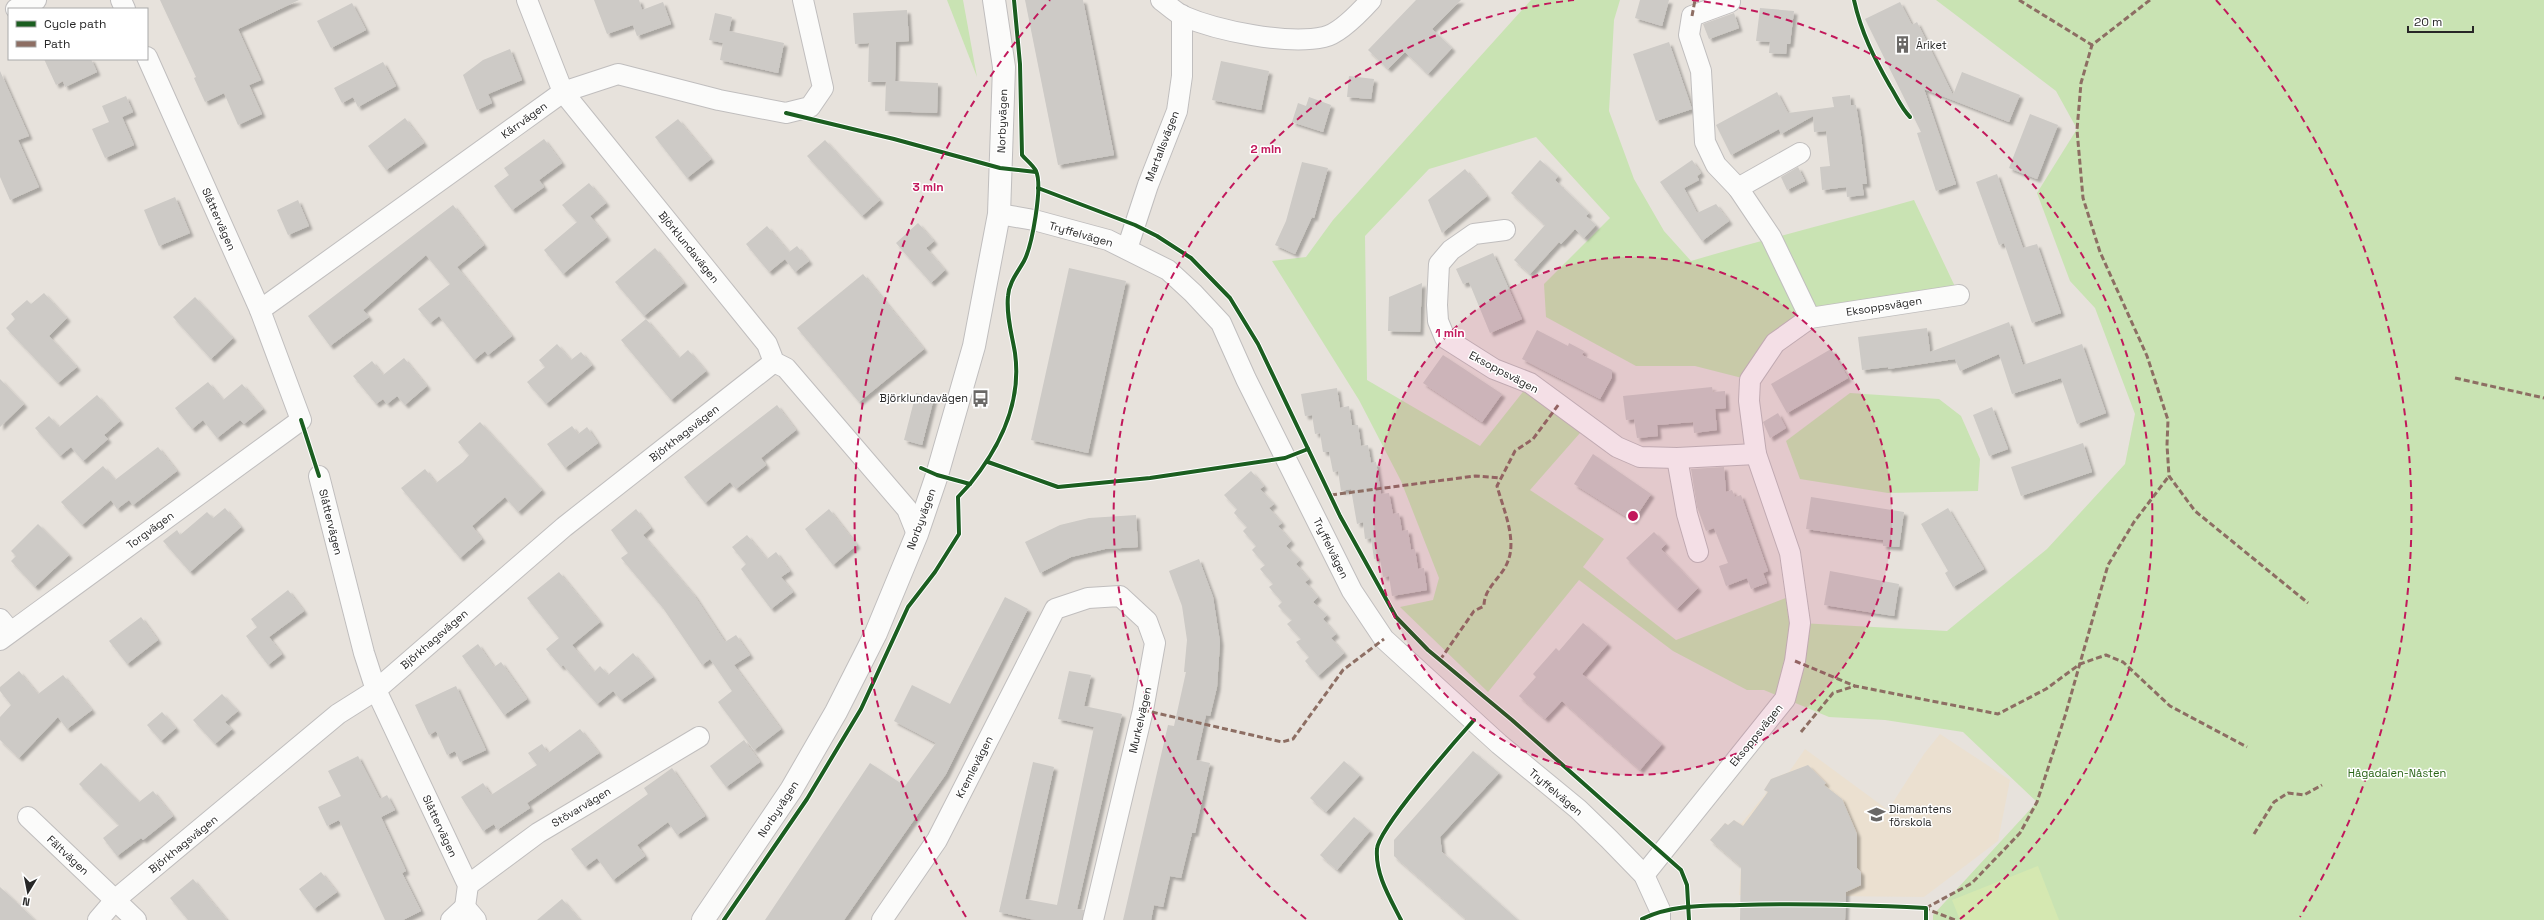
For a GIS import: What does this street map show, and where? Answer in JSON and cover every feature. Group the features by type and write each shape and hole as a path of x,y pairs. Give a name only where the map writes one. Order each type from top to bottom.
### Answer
{"street":[{"path":"18,8 36,0"},
{"name":"Björklundavägen","path":"526,0 563,92 767,344 774,362"},
{"name":"Kärrvägen","path":"260,310 563,92 618,74 718,100 786,113 810,106 822,88 803,0"},
{"name":"Norbyvägen","path":"703,920 791,790 836,712 876,633 917,534 965,383 999,214 1004,67 994,0"},
{"path":"1161,0 1182,15 1253,36 1325,37 1356,17 1371,0"},
{"path":"1730,2 1692,16 1689,35 1701,71 1705,142 1716,165 1738,188 1771,237 1810,318"},
{"name":"Martallsvägen","path":"1127,249 1148,185 1177,111 1182,76 1182,15"},
{"name":"Slåttervägen","path":"148,59 260,310 301,420"},
{"path":"1738,188 1800,153"},
{"name":"Tryffelvägen","path":"999,214 1034,220 1108,240 1127,249 1168,270 1221,323 1249,386 1352,590 1391,648 1499,744 1578,809 1644,875 1660,910 1660,920"},
{"name":"Eksoppsvägen","path":"1505,230 1474,234 1451,250 1439,264 1437,305 1438,321 1445,338 1494,369 1530,383 1617,446 1640,457 1677,458 1756,454"},
{"name":"Eksoppsvägen","path":"1644,875 1785,699 1796,653 1800,623 1790,553 1756,454 1749,401 1750,380 1775,343 1810,318 1959,295"},
{"path":"774,362 786,368 907,509 917,534"},
{"name":"Björkhagsvägen","path":"98,920 116,899 338,714 376,690 564,527 774,362"},
{"name":"Torgvägen","path":"3,630 301,420"},
{"path":"1677,458 1687,514 1698,552"},
{"name":"Slåttervägen","path":"319,476 364,653 376,690 468,885"},
{"name":"Murkelvägen","path":"1055,609 1088,598 1120,596 1147,621 1155,643 1143,710 1093,920"},
{"name":"Kremlevägen","path":"882,920 936,840 1055,609"},
{"name":"Stövarvägen","path":"468,885 538,833 699,737"},
{"name":"Fältvägen","path":"28,817 116,899 136,920"},
{"path":"464,916 468,885"}],"shaded area":[{"name":"Diamantens förskola","path":"1940,734 2010,780 1998,841 1924,897 1739,895 1741,867 1710,840 1725,823 1728,825 1734,820 1741,824 1767,792 1764,790 1771,779 1789,772 1805,749 1888,810 1924,754"}],"green space":[{"path":"947,0 963,0 977,77"},
{"name":"Hågadalen-Nåsten","path":"1531,0 1620,0 1614,20 1609,111 1634,179 1664,231 1691,261 1914,200 1959,295 1810,318 1750,380 1695,366 1636,366 1546,317 1544,284 1610,218 1536,137 1429,169 1365,236 1367,380 1480,446 1530,383 1587,425 1530,490 1604,539 1583,567 1676,640 1796,594 1800,623 1947,631 2047,549 2125,464 2135,414 2095,308 2070,281 2037,193 2077,129 2056,91 1936,0 2544,0 2544,920 1933,920 1933,915 2037,802 1963,732 1885,720 1829,717 1764,690 1747,690 1673,651 1579,580 1488,692 1400,607 1433,600 1439,578 1401,481 1359,400 1272,261 1306,257 1333,220"},
{"path":"1850,393 1939,399 1961,416 1980,459 1978,491 1888,493 1800,479 1786,441"},
{"path":"2038,866 2059,920 1960,920 1952,900"}],"building":[{"path":"160,0 299,0 238,29 261,80 249,85 262,114 238,125 224,93 205,102 194,78 196,77"},
{"path":"594,0 639,0 642,10 663,2 671,24 637,36 633,25 607,34"},
{"path":"1025,0 1083,0 1114,155 1058,165"},
{"path":"1416,0 1461,0 1432,29 1452,48 1428,74 1405,52 1388,69 1368,50"},
{"path":"1640,0 1669,0 1662,26 1635,18"},
{"path":"1900,2 1912,25 1917,22 1953,95 1962,72 2020,95 2009,122 1924,89 1956,184 1936,191 1917,133 1921,132 1865,19"},
{"path":"352,3 366,30 331,48 317,21"},
{"path":"1760,8 1794,11 1790,44 1787,44 1786,54 1769,53 1770,42 1756,41"},
{"path":"907,10 909,41 896,42 895,81 938,83 937,113 885,111 886,82 868,82 869,43 855,44 853,13"},
{"path":"715,13 732,17 729,31 784,43 778,73 720,60 723,43 709,40"},
{"path":"1734,13 1739,28 1709,39 1703,24"},
{"path":"1669,42 1692,109 1656,121 1633,54"},
{"path":"510,49 522,80 488,94 492,103 477,110 463,75 483,60"},
{"path":"44,60 91,60 97,72 65,87 63,81 56,85"},
{"path":"1221,61 1269,71 1261,110 1212,100"},
{"path":"383,62 396,86 358,107 353,97 342,103 334,88"},
{"path":"0,71 29,136 18,140 39,187 10,200 0,177"},
{"path":"1349,76 1374,79 1371,99 1347,97"},
{"path":"1777,92 1788,113 1834,107 1832,97 1850,95 1851,105 1856,105 1861,136 1867,184 1862,184 1864,195 1847,197 1846,187 1822,190 1820,167 1830,166 1826,131 1814,132 1813,116 1781,134 1779,129 1731,155 1716,125"},
{"path":"126,96 133,112 122,117 134,145 105,158 92,129 109,122 102,106"},
{"path":"1309,97 1331,105 1323,132 1292,122 1298,103 1306,106"},
{"path":"2030,114 2058,125 2037,179 2009,168"},
{"path":"405,118 424,143 386,170 368,146"},
{"path":"678,119 711,159 687,178 655,137"},
{"path":"544,139 562,163 539,180 544,187 512,210 494,186 509,175 504,168"},
{"path":"825,140 880,200 862,216 807,156"},
{"path":"1540,160 1558,176 1555,180 1589,213 1586,216 1596,225 1584,238 1575,229 1561,244 1559,242 1530,274 1514,260 1545,225 1511,193"},
{"path":"1692,160 1701,173 1697,176 1699,180 1684,188 1697,213 1716,204 1729,221 1702,241 1660,182"},
{"path":"1302,162 1328,168 1314,218 1312,217 1295,254 1275,245 1286,221"},
{"path":"1798,167 1805,181 1787,190 1781,177"},
{"path":"1465,169 1487,196 1442,233 1428,200"},
{"path":"1997,174 2023,248 2037,244 2061,313 2032,323 2004,243 1999,245 1976,182"},
{"path":"589,183 606,203 590,216 607,237 563,274 544,250 577,222 562,205"},
{"path":"175,197 190,233 159,246 144,210"},
{"path":"298,200 309,226 288,235 277,210"},
{"path":"453,205 484,245 457,267 512,336 488,355 485,351 474,360 439,316 430,323 418,309 450,284 426,255 363,310 369,317 330,346 308,316"},
{"path":"918,223 934,241 926,248 945,270 931,283 896,243"},
{"path":"767,226 789,252 797,246 809,261 795,272 785,259 769,272 746,244"},
{"path":"655,248 684,283 644,316 615,282"},
{"path":"1493,253 1522,319 1490,333 1469,282 1463,284 1456,269"},
{"path":"1069,268 1126,281 1088,453 1031,440"},
{"path":"863,274 924,349 859,402 797,328"},
{"path":"1422,283 1420,332 1388,331 1389,297"},
{"path":"44,293 67,318 49,336 77,367 58,383 6,328 15,319 11,314 27,300 31,304"},
{"path":"195,297 233,338 211,359 173,317"},
{"path":"646,319 679,358 688,350 706,371 671,400 621,340"},
{"path":"2009,322 2023,365 2082,344 2106,413 2077,424 2061,378 2012,394 1999,354 1960,371 1955,359 1888,369 1888,367 1862,370 1858,337 1927,328 1930,352"},
{"path":"1537,330 1568,346 1569,343 1584,351 1582,355 1612,370 1612,377 1600,399 1522,359"},
{"path":"557,344 571,360 581,352 592,365 546,404 527,382 545,367 539,360"},
{"path":"1831,349 1848,378 1787,413 1771,384"},
{"path":"1443,355 1502,394 1482,422 1423,383"},
{"path":"404,358 427,386 405,405 397,396 387,404 383,399 376,404 353,376 372,361 383,375"},
{"path":"0,379 24,404 0,427"},
{"path":"208,382 223,400 242,384 263,409 244,424 240,420 217,438 203,420 192,429 175,408"},
{"path":"1712,387 1713,392 1725,391 1726,408 1715,409 1717,430 1694,433 1693,422 1657,425 1658,436 1637,438 1634,419 1626,420 1623,396"},
{"path":"1337,388 1340,408 1349,406 1352,425 1358,425 1361,446 1368,445 1371,463 1376,462 1381,494 1389,493 1393,514 1399,513 1402,531 1408,530 1411,550 1415,549 1418,569 1424,568 1427,590 1392,596 1389,576 1383,577 1380,558 1374,559 1371,538 1365,539 1363,522 1357,524 1351,489 1341,491 1338,471 1333,472 1329,452 1323,452 1320,433 1315,434 1312,415 1305,416 1301,394"},
{"path":"916,393 934,398 922,445 904,440"},
{"path":"97,395 120,421 104,435 108,439 83,461 71,447 60,456 35,428 49,416 59,427"},
{"path":"777,405 796,430 761,458 766,465 736,489 730,482 705,503 684,477"},
{"path":"1992,407 2008,449 1989,456 1973,415"},
{"path":"1778,413 1786,428 1770,438 1763,422"},
{"path":"480,422 542,490 518,512 505,497 472,526 482,539 460,558 401,488 425,469 436,483 463,462 469,455 458,442"},
{"path":"572,426 578,434 587,427 598,443 565,468 547,444"},
{"path":"2083,443 2092,472 2021,496 2011,467"},
{"path":"158,447 177,471 133,505 129,500 117,509 111,500 82,525 61,502 103,466 115,480"},
{"path":"1593,454 1651,494 1633,521 1574,484"},
{"path":"1724,467 1726,492 1732,490 1735,497 1741,495 1768,571 1763,573 1767,583 1751,589 1747,578 1726,586 1719,566 1728,563 1714,528 1706,531 1697,507 1691,469"},
{"path":"1251,471 1264,486 1260,489 1274,504 1269,508 1282,523 1278,526 1291,541 1286,546 1300,560 1296,564 1309,579 1305,582 1318,597 1313,602 1327,615 1323,619 1336,634 1331,638 1344,653 1318,676 1305,661 1309,657 1296,642 1301,639 1287,624 1292,620 1278,606 1282,602 1269,587 1273,584 1260,569 1265,565 1252,550 1256,546 1243,531 1247,527 1234,513 1237,509 1224,495"},
{"path":"1811,497 1904,512 1899,547 1883,546 1883,540 1806,529"},
{"path":"225,508 241,527 190,572 163,541 177,530 180,535 207,512 213,518"},
{"path":"1948,508 1984,569 1953,587 1945,573 1948,571 1921,524"},
{"path":"636,509 651,528 643,535 694,595 725,642 736,635 750,655 734,665 781,729 754,750 718,702 732,691 710,659 702,665 663,608 621,558 628,553 611,530"},
{"path":"829,509 857,545 833,565 805,529"},
{"path":"1136,515 1138,547 1105,549 1071,557 1040,573 1025,542 1060,525 1089,518"},
{"path":"38,524 69,555 35,587 11,561 16,556 11,551"},
{"path":"1654,532 1666,544 1661,549 1698,588 1677,609 1626,558"},
{"path":"747,535 767,559 776,552 790,571 781,577 793,592 771,609 741,569 746,564 732,547"},
{"path":"1199,559 1213,597 1220,642 1217,687 1210,716 1206,715 1196,760 1210,763 1195,833 1192,833 1181,878 1170,876 1163,907 1154,905 1151,920 1123,920 1168,725 1174,726 1186,672 1184,672 1187,640 1182,606 1169,571"},
{"path":"1830,571 1899,584 1894,616 1824,605"},
{"path":"559,572 600,622 572,645 594,672 600,666 608,675 633,653 653,677 621,700 613,691 597,704 563,665 561,667 546,649 559,638 527,598"},
{"path":"288,590 304,611 269,637 282,654 268,665 246,636 257,627 251,619"},
{"path":"1005,597 1028,609 946,774 844,920 765,920 870,763 905,786 936,743 894,721 912,685 950,704"},
{"path":"141,617 158,640 127,664 109,641"},
{"path":"1583,623 1608,644 1582,674 1662,744 1640,770 1562,701 1545,719 1519,696 1536,677 1533,674 1556,648 1559,651"},
{"path":"478,644 494,667 501,662 527,699 504,715 462,656"},
{"path":"19,671 38,694 63,675 92,710 67,729 58,717 19,758 0,740 0,717 11,705 0,691 0,687"},
{"path":"1069,671 1091,675 1084,706 1122,714 1077,909 1084,910 1082,920 1035,920 999,912 1033,762 1054,767 1025,899 1057,905 1094,727 1058,719"},
{"path":"456,686 486,750 460,762 455,751 447,755 436,731 429,735 415,705"},
{"path":"222,694 238,711 225,722 232,729 215,744 193,720"},
{"path":"162,712 176,728 161,741 147,725"},
{"path":"580,729 599,753 527,803 530,808 497,830 494,824 483,831 461,797 483,783 491,795 537,765 528,753 542,744 548,753"},
{"path":"744,740 760,762 726,787 710,766"},
{"path":"1473,751 1499,773 1440,837 1442,852 1518,920 1467,920 1394,856 1394,840"},
{"path":"358,756 380,799 387,795 395,810 381,817 406,871 402,873 421,911 403,920 385,920 339,820 327,826 318,807 341,796 328,771"},
{"path":"1344,761 1360,775 1326,812 1310,798"},
{"path":"101,763 139,802 153,791 173,816 143,840 141,838 117,856 103,838 119,825 79,784"},
{"path":"1808,765 1826,783 1824,785 1842,799 1857,834 1857,868 1861,872 1861,885 1846,892 1845,920 1740,920 1741,867 1710,840 1725,823 1728,825 1734,820 1743,826 1768,792 1764,790 1771,779"},
{"path":"672,768 705,816 677,835 668,822 637,845 645,856 613,880 597,858 585,867 571,849 648,794 644,788"},
{"path":"1354,817 1370,831 1337,870 1320,855"},
{"path":"321,872 337,892 314,909 299,889"},
{"path":"193,879 227,920 188,920 170,898"},
{"path":"0,887 13,899 35,920 0,920"},
{"path":"562,899 580,920 537,920"}],"marked path":[{"path":"1692,16 1695,0"},
{"path":"2019,0 2092,45"},
{"path":"2150,0 2092,45 2081,83 2077,130 2083,198 2100,252 2147,356 2168,420 2167,445 2169,476 2195,511 2308,603"},
{"path":"2455,378 2544,398"},
{"path":"1440,660 1474,611 1484,606 1487,593 1502,573 1508,561 1511,543 1510,533 1497,486 1515,451 1533,439 1559,404"},
{"path":"1331,495 1475,476 1501,478"},
{"path":"1926,908 1972,883 2020,833 2037,802 2065,716 2108,565 2134,522 2169,476"},
{"path":"1143,710 1282,742 1293,739 1343,670 1384,639"},
{"path":"1795,661 1855,686 1998,714 2046,689 2080,664 2106,655 2123,662 2170,706 2247,747"},
{"path":"1801,732 1833,693 1855,686"},
{"path":"2254,834 2274,802 2288,793 2304,795 2322,785"},
{"path":"1924,908 1955,920"}],"cycle path":[{"path":"921,468 937,475 970,484 991,455 1012,407 1016,371 1015,353 1009,318 1008,296 1012,282 1024,261 1030,243 1036,216 1038,189 1036,171 1022,155 1020,64 1014,0"},
{"path":"1854,0 1860,23 1873,55 1899,102 1910,117"},
{"path":"786,113 894,139 1000,168 1036,172"},
{"path":"1038,188 1135,225 1157,236 1191,258 1230,298 1258,344 1340,516 1396,617 1428,650 1512,720 1681,870 1687,885 1689,920"},
{"path":"301,420 319,476"},
{"path":"988,462 1058,487 1150,478 1285,458 1308,449"},
{"path":"724,920 807,799 861,709 908,607 935,572 959,534 958,497 970,484"},
{"path":"1401,920 1384,886 1378,868 1377,849 1381,838 1404,804 1474,720"},
{"path":"1642,919 1654,914 1678,908 1764,904 1810,904 1926,908 1926,920"}],"place":[{"name":"Åriket","path":"1903,45"},
{"name":"Björklundavägen","path":"981,398"},
{"name":"Diamantens förskola","path":"1876,815"}]}
